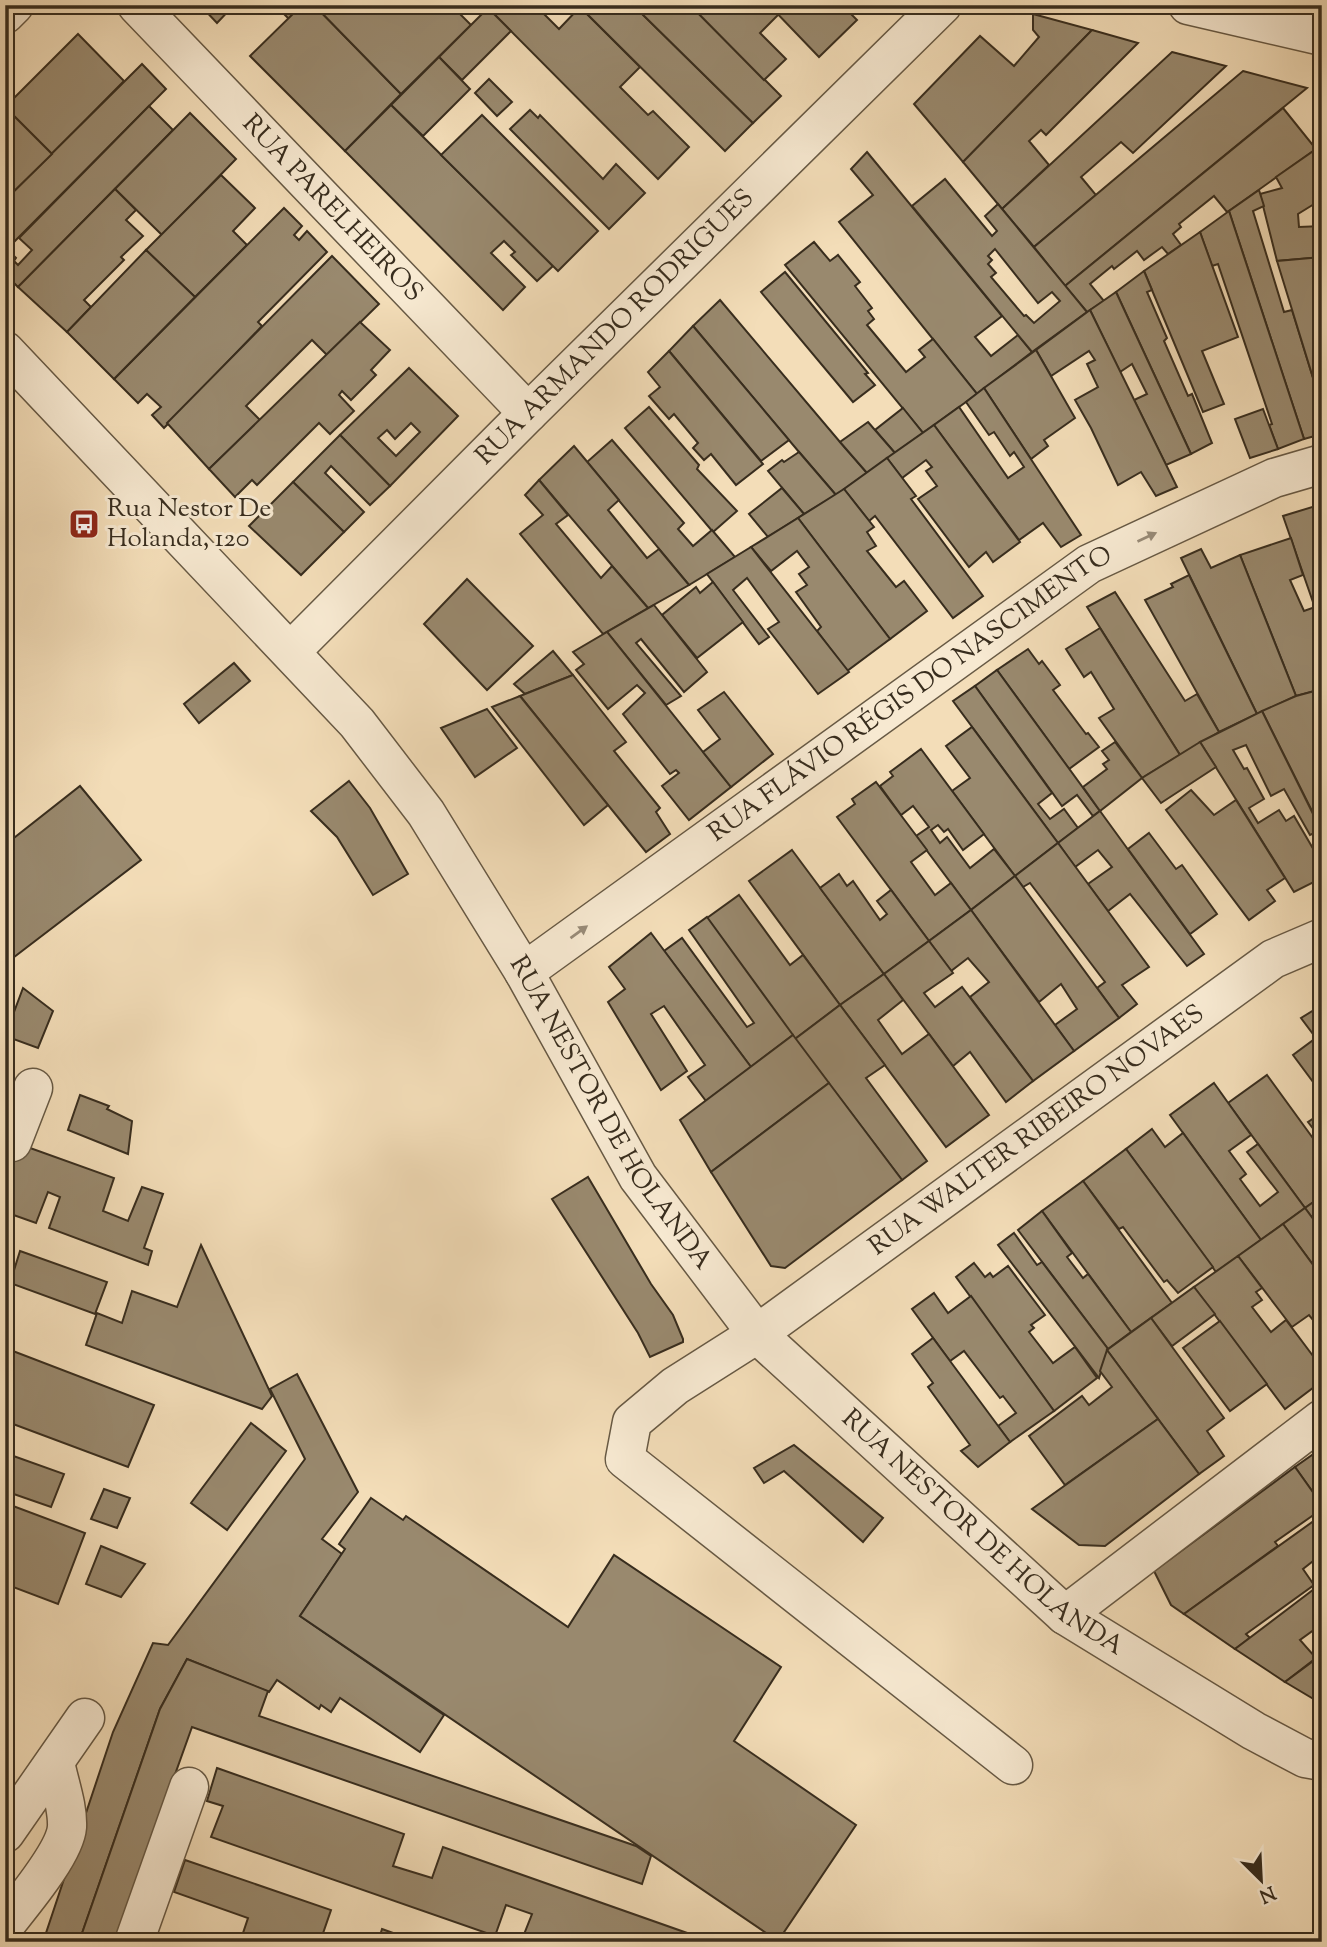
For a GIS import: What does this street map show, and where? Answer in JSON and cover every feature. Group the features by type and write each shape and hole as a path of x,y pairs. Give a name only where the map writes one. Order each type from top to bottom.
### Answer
{"street":[{"path":"5,14 14,5"},
{"name":"RUA PARELHEIROS","path":"137,5 527,413"},
{"name":"RUA ARMANDO RODRIGUES","path":"291,651 527,413 942,5"},
{"path":"1188,5 1322,36"},
{"name":"RUA NESTOR DE HOLANDA","path":"5,351 357,723 426,813 524,972 638,1177 757,1334 1065,1615 1254,1731 1305,1758 1322,1761"},
{"name":"RUA FLÁVIO RÉGIS DO NASCIMENTO","path":"524,972 1089,564 1274,478 1322,464"},
{"name":"RUA WALTER RIBEIRO NOVAES","path":"1013,1765 625,1459 632,1422 675,1386 757,1334 1273,959 1322,938"},
{"path":"12,1142 33,1088"},
{"path":"1065,1615 1322,1419"},
{"path":"5,1833 85,1718"},
{"path":"5,1925 58,1852 65,1838 67,1816 55,1762"},
{"path":"134,1942 189,1787"}],"building":[{"path":"200,5 234,5 217,23"},
{"path":"275,5 302,5 289,19"},
{"path":"302,5 314,5 401,94 345,151 250,56"},
{"path":"314,5 451,5 471,25 401,94"},
{"path":"491,5 535,5 559,29 580,7 640,67 620,87 648,115 653,111 689,147 658,179 488,8"},
{"path":"578,5 633,5 753,123 725,151"},
{"path":"633,5 690,5 781,96 753,123"},
{"path":"690,5 769,5 778,15 760,33 786,59 764,80"},
{"path":"769,5 842,5 857,20 819,57"},
{"path":"488,8 511,31 462,80 439,57"},
{"path":"1033,14 1092,30 963,162 914,104 980,36 1014,66 1039,37 1033,30"},
{"path":"1092,30 1138,43 1046,135 1041,130 1029,141 1049,165 1002,209 963,162"},
{"path":"78,34 124,81 52,154 5,107"},
{"path":"1172,52 1226,66 1133,153 1121,142 1081,177 1096,195 1034,247 1002,209"},
{"path":"439,57 470,89 423,136 391,105"},
{"path":"142,64 166,89 5,251 5,200"},
{"path":"1243,71 1307,88 1065,286 1034,247"},
{"path":"489,79 512,102 497,116 475,93"},
{"path":"391,105 553,266 537,281 511,255 515,252 504,241 491,253 525,287 503,310 345,151"},
{"path":"149,106 173,130 18,287 5,274 5,251 7,249 16,258 14,261 18,265 32,250 19,238"},
{"path":"5,107 52,154 5,200"},
{"path":"1283,108 1316,149 1227,212 1214,196 1179,224 1181,227 1173,234 1181,245 1168,254 1162,247 1144,260 1137,251 1114,269 1112,266 1090,284 1104,301 1087,312 1065,286"},
{"path":"530,110 538,118 540,115 603,179 616,164 645,193 609,229 510,129"},
{"path":"190,113 236,159 162,235 115,189"},
{"path":"482,115 598,231 558,271 441,155"},
{"path":"1322,145 1322,205 1319,201 1298,214 1299,227 1322,226 1322,257 1277,261 1260,194 1282,188 1276,177"},
{"path":"867,152 1002,316 975,337 991,356 1018,335 1032,352 977,394 839,222 873,195 851,169"},
{"path":"221,175 255,208 233,231 247,245 195,297 146,250"},
{"path":"945,179 992,236 997,231 985,216 998,204 1087,312 1032,352 912,206","holes":["995,249 1038,303 1052,292 1060,301 1034,323 1024,316 991,277 996,273 988,264 992,260 988,256"]},
{"path":"115,189 136,210 126,220 143,236 121,257 124,260 84,300 91,307 67,332 18,287"},
{"path":"1259,190 1264,206 1253,211 1284,312 1292,310 1322,407 1322,434 1304,439 1229,211"},
{"path":"284,208 302,226 294,235 299,240 307,231 327,252 258,322 262,326 164,428 152,415 161,407 147,394 138,403 114,379"},
{"path":"1229,211 1304,439 1278,449 1218,264 1212,266 1200,232"},
{"path":"1200,232 1238,337 1202,351 1224,404 1203,412 1144,271"},
{"path":"814,242 830,261 838,255 860,282 855,286 872,308 868,311 874,319 867,325 906,372 925,357 919,350 933,339 977,394 923,433 785,265"},
{"path":"146,250 195,297 114,379 67,332"},
{"path":"332,256 379,304 327,355 312,340 246,406 260,420 209,469 167,423"},
{"path":"1322,257 1322,407 1277,261"},
{"path":"1144,271 1152,290 1147,292 1167,338 1164,341 1188,396 1192,394 1212,443 1191,454 1116,292"},
{"path":"785,272 875,385 853,402 761,292"},
{"path":"1116,292 1191,454 1166,465 1134,400 1147,394 1132,364 1120,372 1090,310"},
{"path":"720,300 867,473 836,495 799,452 693,326"},
{"path":"1090,310 1177,487 1156,496 1141,472 1118,485 1075,400 1098,387 1087,364 1095,360 1089,351 1051,376 1036,350"},
{"path":"360,322 390,350 371,370 376,375 351,400 342,391 339,395 354,411 330,434 319,423 257,485 252,480 235,497 209,469"},
{"path":"693,326 789,440 761,461 669,351"},
{"path":"1036,350 1075,418 1044,440 1048,446 1031,459 984,388"},
{"path":"669,351 763,464 736,485 711,454 704,460 693,448 698,443 674,414 669,419 649,396 660,387 648,372"},
{"path":"409,368 458,416 390,486 340,435","holes":["411,423 420,432 396,456 378,438 387,430 395,439"]},
{"path":"984,388 1081,535 1061,547 1043,523 1019,540 934,425 959,407 1008,478 1024,467 1014,452 1010,456 994,432 989,435 966,402"},
{"path":"649,407 699,465 697,469 737,511 713,532 625,428"},
{"path":"903,408 923,433 895,453 875,430"},
{"path":"1263,409 1278,449 1250,458 1235,419"},
{"path":"868,422 895,453 867,473 840,442"},
{"path":"934,425 1020,542 993,562 986,552 969,567 918,499 937,486 926,471 932,467 926,460 902,478 887,458"},
{"path":"340,435 390,486 370,505 331,466 325,473 364,512 344,532 293,482"},
{"path":"612,440 684,523 678,529 693,546 712,530 735,557 689,585 587,462"},
{"path":"574,446 619,500 608,510 647,558 659,549 689,585 648,608 539,480"},
{"path":"799,452 836,495 804,514 768,471"},
{"path":"887,458 916,496 911,499 983,596 953,618 875,516 869,521 844,489"},
{"path":"539,480 568,515 556,524 601,578 612,566 648,608 603,634 520,534 543,515 525,495"},
{"path":"293,482 344,532 301,575 249,526"},
{"path":"782,488 804,514 768,537 749,514"},
{"path":"844,489 874,527 867,532 876,546 867,551 896,587 904,581 927,611 890,639 798,518"},
{"path":"1322,504 1322,628 1283,516"},
{"path":"798,518 890,639 847,671 817,631 821,627 796,592 807,585 799,574 809,567 797,551 771,571 751,547"},
{"path":"1291,538 1303,575 1290,580 1304,611 1315,607 1322,628 1322,689 1296,696 1240,555"},
{"path":"751,547 849,672 818,694 768,629 779,622 747,578 733,590 769,637 759,644 707,574"},
{"path":"1201,549 1211,568 1240,555 1296,696 1257,714 1181,558"},
{"path":"1189,575 1257,714 1219,732 1145,600 1173,587 1171,584"},
{"path":"467,579 533,646 487,690 424,624"},
{"path":"713,582 743,622 697,658 662,615 696,587 700,593"},
{"path":"1115,592 1185,701 1197,694 1219,732 1180,755 1087,607"},
{"path":"654,605 707,672 684,692 641,639 636,643 681,696 666,705 607,632"},
{"path":"1100,628 1180,755 1142,778 1099,718 1114,709 1091,672 1084,677 1066,649"},
{"path":"607,632 731,787 689,820 662,786 679,773 676,770 670,774 623,714 645,693 637,685 608,709 576,670 584,664 573,652"},
{"path":"1028,649 1039,664 1042,661 1060,685 1053,690 1099,747 1069,769 997,670"},
{"path":"553,651 573,675 525,694 514,684"},
{"path":"234,663 250,681 199,723 184,704"},
{"path":"997,670 1100,811 1093,816 1077,795 1062,806 975,686"},
{"path":"573,675 626,742 614,751 660,808 656,812 670,834 646,852 520,696"},
{"path":"975,686 1052,793 1038,804 1050,819 1064,809 1078,828 1058,843 953,701"},
{"path":"1322,689 1322,831 1262,711 1296,696"},
{"path":"724,692 773,754 731,787 703,752 720,739 698,710"},
{"path":"520,696 608,805 584,825 492,707"},
{"path":"487,709 517,748 475,777 441,728"},
{"path":"1262,711 1321,830 1310,835 1284,789 1271,796 1246,745 1233,750 1244,769 1247,768 1264,799 1249,808 1258,823 1279,810 1286,821 1294,816 1322,864 1322,878 1294,892 1200,742"},
{"path":"972,727 1058,843 1015,876 952,791 970,778 946,746"},
{"path":"1115,742 1142,778 1100,811 1083,787 1107,769 1103,764 1109,760 1102,751"},
{"path":"1200,742 1216,767 1161,803 1142,778"},
{"path":"921,749 984,834 963,850 948,829 944,832 938,825 931,830 940,843 947,837 970,868 994,849 1015,876 971,910 916,836 929,827 913,806 901,815 880,786 893,776 890,772"},
{"path":"349,781 370,808 408,874 373,895 337,837 311,811"},
{"path":"876,782 927,850 911,862 935,895 951,883 971,910 929,941 837,817 855,804 852,799"},
{"path":"80,786 141,860 5,964 5,845"},
{"path":"1191,790 1214,815 1236,800 1285,878 1267,890 1275,901 1249,920 1166,810"},
{"path":"1100,811 1204,954 1187,966 1130,894 1108,911 1088,884 1112,867 1098,850 1075,867 1058,843"},
{"path":"1149,833 1176,869 1182,865 1217,914 1190,934 1128,849"},
{"path":"1058,843 1149,967 1122,985 1137,1004 1119,1018 1097,988 1105,982 1030,883 1023,887 1015,876"},
{"path":"792,850 884,974 840,1005 749,881"},
{"path":"839,874 847,886 853,881 880,920 887,914 877,901 891,890 929,941 884,974 820,888"},
{"path":"1015,876 1119,1018 1074,1051 1055,1025 1077,1009 1061,984 1039,1002 971,910"},
{"path":"739,895 790,965 803,955 840,1005 795,1039 707,918"},
{"path":"971,910 1074,1051 1033,1081 970,997 989,982 968,958 951,971 929,941"},
{"path":"707,917 793,1035 751,1067 664,951 682,938 747,1027 754,1023 689,930"},
{"path":"651,933 751,1067 706,1101 688,1077 705,1065 664,1006 651,1014 687,1071 661,1090 608,1002 625,989 609,967"},
{"path":"929,941 953,973 924,993 935,1007 962,987 1033,1081 1006,1102 970,1052 953,1066 884,974"},
{"path":"884,974 903,1000 878,1020 902,1054 929,1034 989,1115 946,1147 840,1005"},
{"path":"23,988 53,1011 38,1048 5,1036"},
{"path":"840,1005 885,1065 866,1078 927,1161 902,1180 795,1039"},
{"path":"1322,1005 1322,1046 1301,1018"},
{"path":"793,1035 829,1083 711,1172 680,1120"},
{"path":"1316,1038 1322,1046 1322,1094 1293,1055"},
{"path":"1267,1075 1315,1141 1319,1137 1322,1140 1322,1196 1305,1208 1228,1103"},
{"path":"829,1083 902,1180 785,1268 771,1266 711,1172"},
{"path":"1214,1083 1251,1135 1229,1151 1246,1174 1240,1179 1260,1206 1278,1192 1247,1152 1258,1144 1305,1208 1261,1240 1170,1115"},
{"path":"80,1095 109,1106 107,1109 132,1121 128,1154 68,1130"},
{"path":"1320,1114 1322,1116 1322,1140 1308,1122"},
{"path":"1152,1129 1165,1147 1183,1133 1261,1240 1216,1272 1126,1149"},
{"path":"5,1139 114,1178 103,1211 128,1221 142,1187 163,1194 144,1248 152,1251 148,1265 49,1228 60,1197 48,1192 36,1223 5,1212"},
{"path":"1126,1149 1213,1267 1178,1293 1167,1280 1164,1282 1123,1227 1119,1229 1083,1181"},
{"path":"588,1177 651,1284 673,1315 683,1342 650,1357 638,1333 552,1199"},
{"path":"1083,1181 1172,1303 1131,1332 1042,1211"},
{"path":"1322,1196 1322,1231 1305,1208"},
{"path":"1305,1208 1322,1231 1322,1277 1283,1224"},
{"path":"1042,1211 1072,1253 1067,1257 1083,1278 1088,1274 1131,1332 1108,1349 1018,1230"},
{"path":"1283,1224 1322,1277 1322,1331 1309,1315 1292,1327 1238,1256"},
{"path":"1014,1233 1037,1265 1042,1262 1108,1349 1099,1378 998,1245"},
{"path":"201,1245 272,1396 262,1409 86,1345 97,1313 122,1323 132,1291 177,1307"},
{"path":"20,1251 107,1282 95,1314 10,1283"},
{"path":"1238,1256 1262,1288 1256,1292 1262,1300 1252,1307 1271,1332 1286,1320 1322,1368 1322,1381 1285,1409 1194,1287"},
{"path":"974,1263 985,1277 990,1273 993,1277 1008,1266 1045,1315 1031,1325 1034,1328 1029,1332 1053,1363 1075,1347 1097,1378 1054,1411 956,1277"},
{"path":"1194,1287 1215,1314 1172,1346 1151,1318"},
{"path":"934,1293 948,1313 971,1296 1054,1411 1010,1442 998,1426 1016,1413 1003,1396 1000,1398 964,1351 950,1361 912,1309"},
{"path":"1151,1318 1224,1418 1207,1431 1224,1456 1199,1474 1107,1350"},
{"path":"1220,1321 1267,1384 1230,1411 1183,1348"},
{"path":"933,1338 1010,1442 978,1467 961,1451 970,1445 928,1387 933,1383 912,1354"},
{"path":"5,1348 154,1405 128,1467 5,1421"},
{"path":"1107,1350 1158,1419 1065,1485 1029,1436 1082,1396 1089,1405 1112,1387 1100,1371"},
{"path":"297,1374 358,1492 322,1539 342,1554 300,1616 444,1715 420,1752 340,1698 331,1712 321,1705 319,1709 277,1680 269,1692 187,1659 160,1709 79,1942 43,1942 113,1732 153,1643 168,1645 305,1459 270,1389"},
{"path":"1158,1419 1199,1474 1105,1546 1079,1545 1032,1509"},
{"path":"251,1423 286,1451 227,1530 191,1503"},
{"path":"794,1445 883,1518 863,1542 784,1471 764,1483 754,1468"},
{"path":"1322,1448 1322,1505 1295,1467"},
{"path":"5,1453 64,1474 51,1507 5,1491"},
{"path":"1295,1467 1322,1505 1322,1509 1275,1542 1278,1546 1184,1614 1171,1605 1154,1571"},
{"path":"104,1489 130,1498 117,1528 91,1519"},
{"path":"371,1498 403,1520 406,1516 568,1627 614,1555 781,1667 734,1741 856,1825 778,1941 300,1616 345,1549 339,1544"},
{"path":"5,1503 85,1533 58,1604 5,1584 9,1568 5,1567"},
{"path":"1322,1515 1322,1554 1303,1569 1314,1585 1246,1634 1250,1638 1235,1649 1184,1614"},
{"path":"101,1546 145,1564 121,1597 86,1584"},
{"path":"1322,1583 1322,1624 1300,1640 1316,1658 1285,1682 1235,1649"},
{"path":"1320,1656 1322,1658 1322,1704 1285,1682"},
{"path":"187,1659 268,1691 259,1716 636,1846 651,1856 642,1884 192,1727 115,1942 79,1942 160,1709"},
{"path":"217,1768 404,1834 393,1866 432,1878 443,1847 690,1934 688,1942 521,1942 532,1914 506,1905 495,1936 211,1837 223,1806 207,1801"},
{"path":"185,1860 331,1910 320,1942 240,1942 248,1918 174,1892"},
{"path":"382,1929 418,1942 378,1942"}],"place":[{"name":"Rua Nestor De Holanda, 120","path":"84,524"}]}
